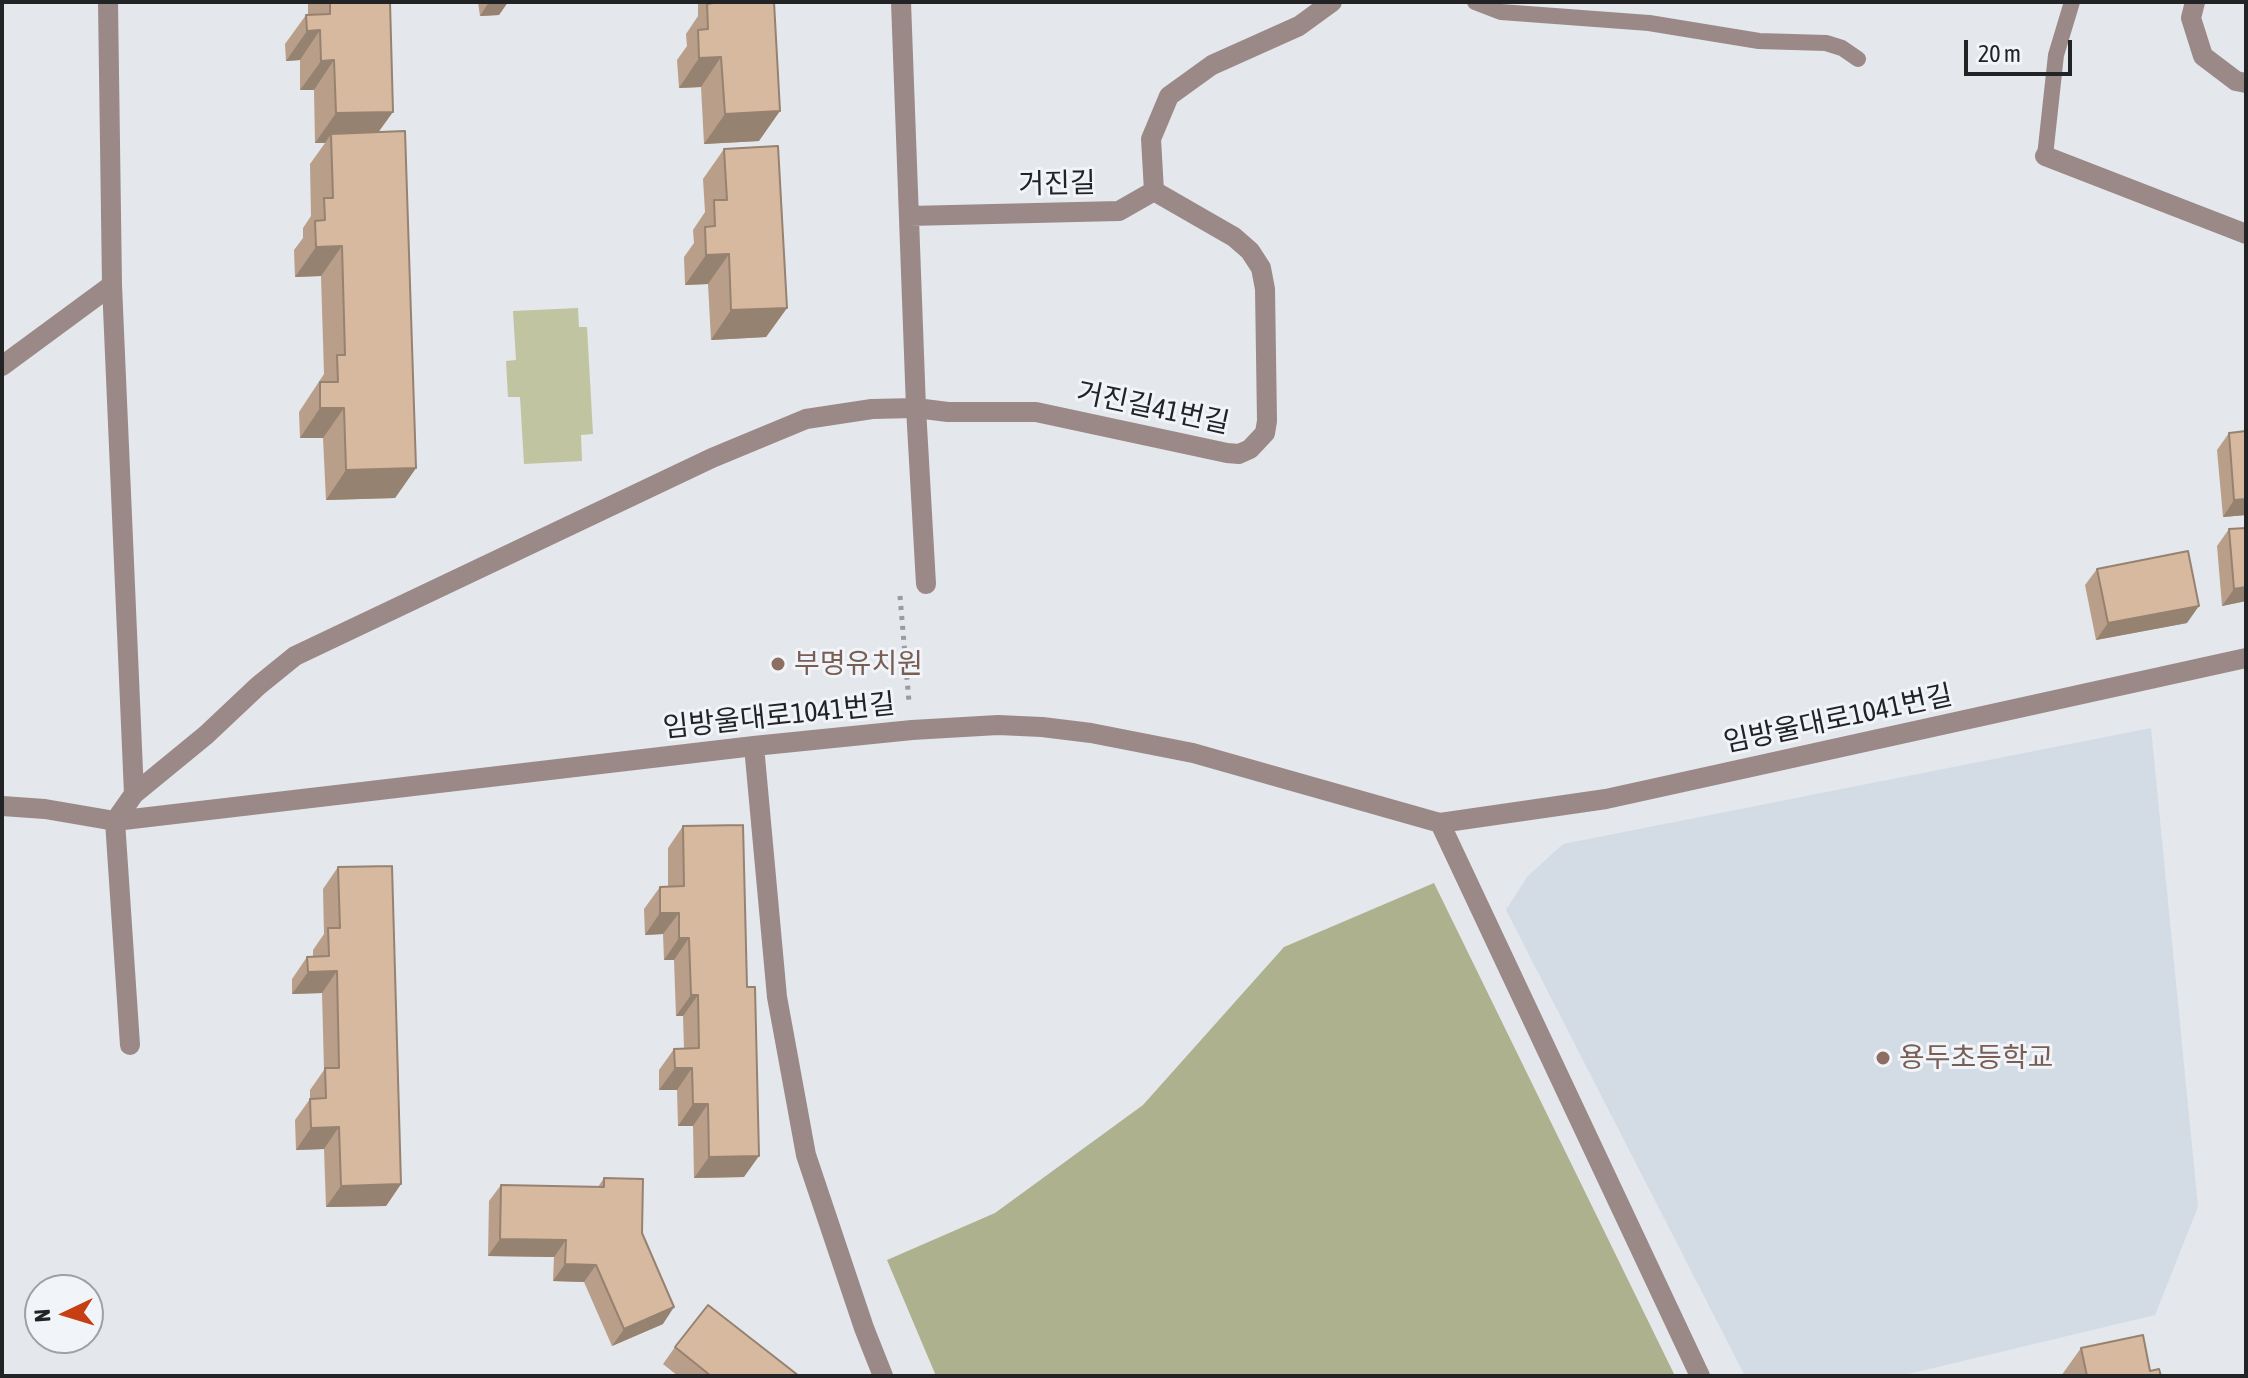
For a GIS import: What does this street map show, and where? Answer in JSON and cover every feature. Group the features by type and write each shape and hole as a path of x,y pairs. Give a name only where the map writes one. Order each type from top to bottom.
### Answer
{"street":[{"path":"108,2 112,285 134,794"},
{"path":"901,2 916,408 926,584"},
{"path":"1154,191 1151,139 1169,96 1212,65 1299,26 1332,2"},
{"path":"2195,2 2191,18 2203,56 2236,81 2246,83"},
{"path":"2045,156 2246,234"},
{"name":"거진길","path":"909,216 1119,211 1154,191"},
{"name":"거진길41번길","path":"916,408 948,412 1036,412 1227,453 1239,454 1259,442 1265,433 1267,421 1265,289 1261,268 1250,251 1234,237 1154,191"},
{"path":"2,366 112,285"},
{"path":"130,1045 115,821 134,794 295,656 712,458 806,419 872,409 916,408"},
{"name":"임방울대로1041번길","path":"115,821 754,746 998,725 1091,733 1193,753 1440,823 1606,799 2246,658"},
{"path":"754,746 777,997 806,1155 883,1376"},
{"path":"2,806 45,809 115,821"},
{"path":"1440,823 1700,1376"}],"lane":[{"path":"1475,2 1501,12 1649,23 1759,41 1826,43 1842,48 1858,59"},
{"path":"2045,156 2056,55 2072,2"}],"path":[{"path":"912,730 900,590 926,584"}],"shaded area":[{"name":"용두초등학교","path":"2151,728 2198,1207 2155,1315 1900,1376 1745,1376 1506,910 1527,877 1563,844"}],"green space":[{"path":"578,308 579,327 587,327 593,434 581,435 582,461 524,464 520,397 508,397 506,361 516,360 513,311"},
{"path":"1434,883 1675,1376 936,1376 887,1260 995,1213 1143,1105 1284,947"}],"building":[{"path":"330,2 390,2 393,112 336,113 334,60 321,61 320,30 307,31 306,15 330,14"},
{"path":"774,2 780,111 725,114 721,57 699,58 698,30 708,29 707,4"},
{"path":"405,131 416,468 346,470 344,408 320,408 320,382 338,382 337,355 345,355 342,246 316,247 315,221 325,220 324,198 333,198 331,134"},
{"path":"778,146 787,308 731,310 729,254 706,255 705,227 715,226 714,200 727,200 724,149"},
{"path":"2246,431 2246,499 2234,500 2229,433"},
{"path":"2246,528 2246,587 2234,589 2229,529"},
{"path":"2188,551 2199,606 2108,623 2097,569"},
{"path":"743,825 747,987 755,987 759,1156 709,1157 708,1104 693,1104 692,1068 675,1068 674,1049 699,1048 698,995 691,995 689,938 679,938 679,913 660,913 660,887 684,886 683,826"},
{"path":"392,866 401,1184 341,1186 339,1127 311,1128 310,1099 326,1098 325,1068 339,1068 337,971 308,972 307,957 329,956 328,928 340,928 338,867"},
{"path":"604,1178 643,1179 642,1233 674,1307 624,1329 596,1265 565,1264 566,1240 500,1239 501,1185 604,1187"},
{"path":"708,1305 799,1376 711,1376 675,1347"},
{"path":"2143,1335 2150,1371 2159,1369 2161,1376 2087,1376 2081,1348"}],"place":[{"name":"부명유치원","path":"778,664"},
{"name":"용두초등학교","path":"1883,1058"}]}
